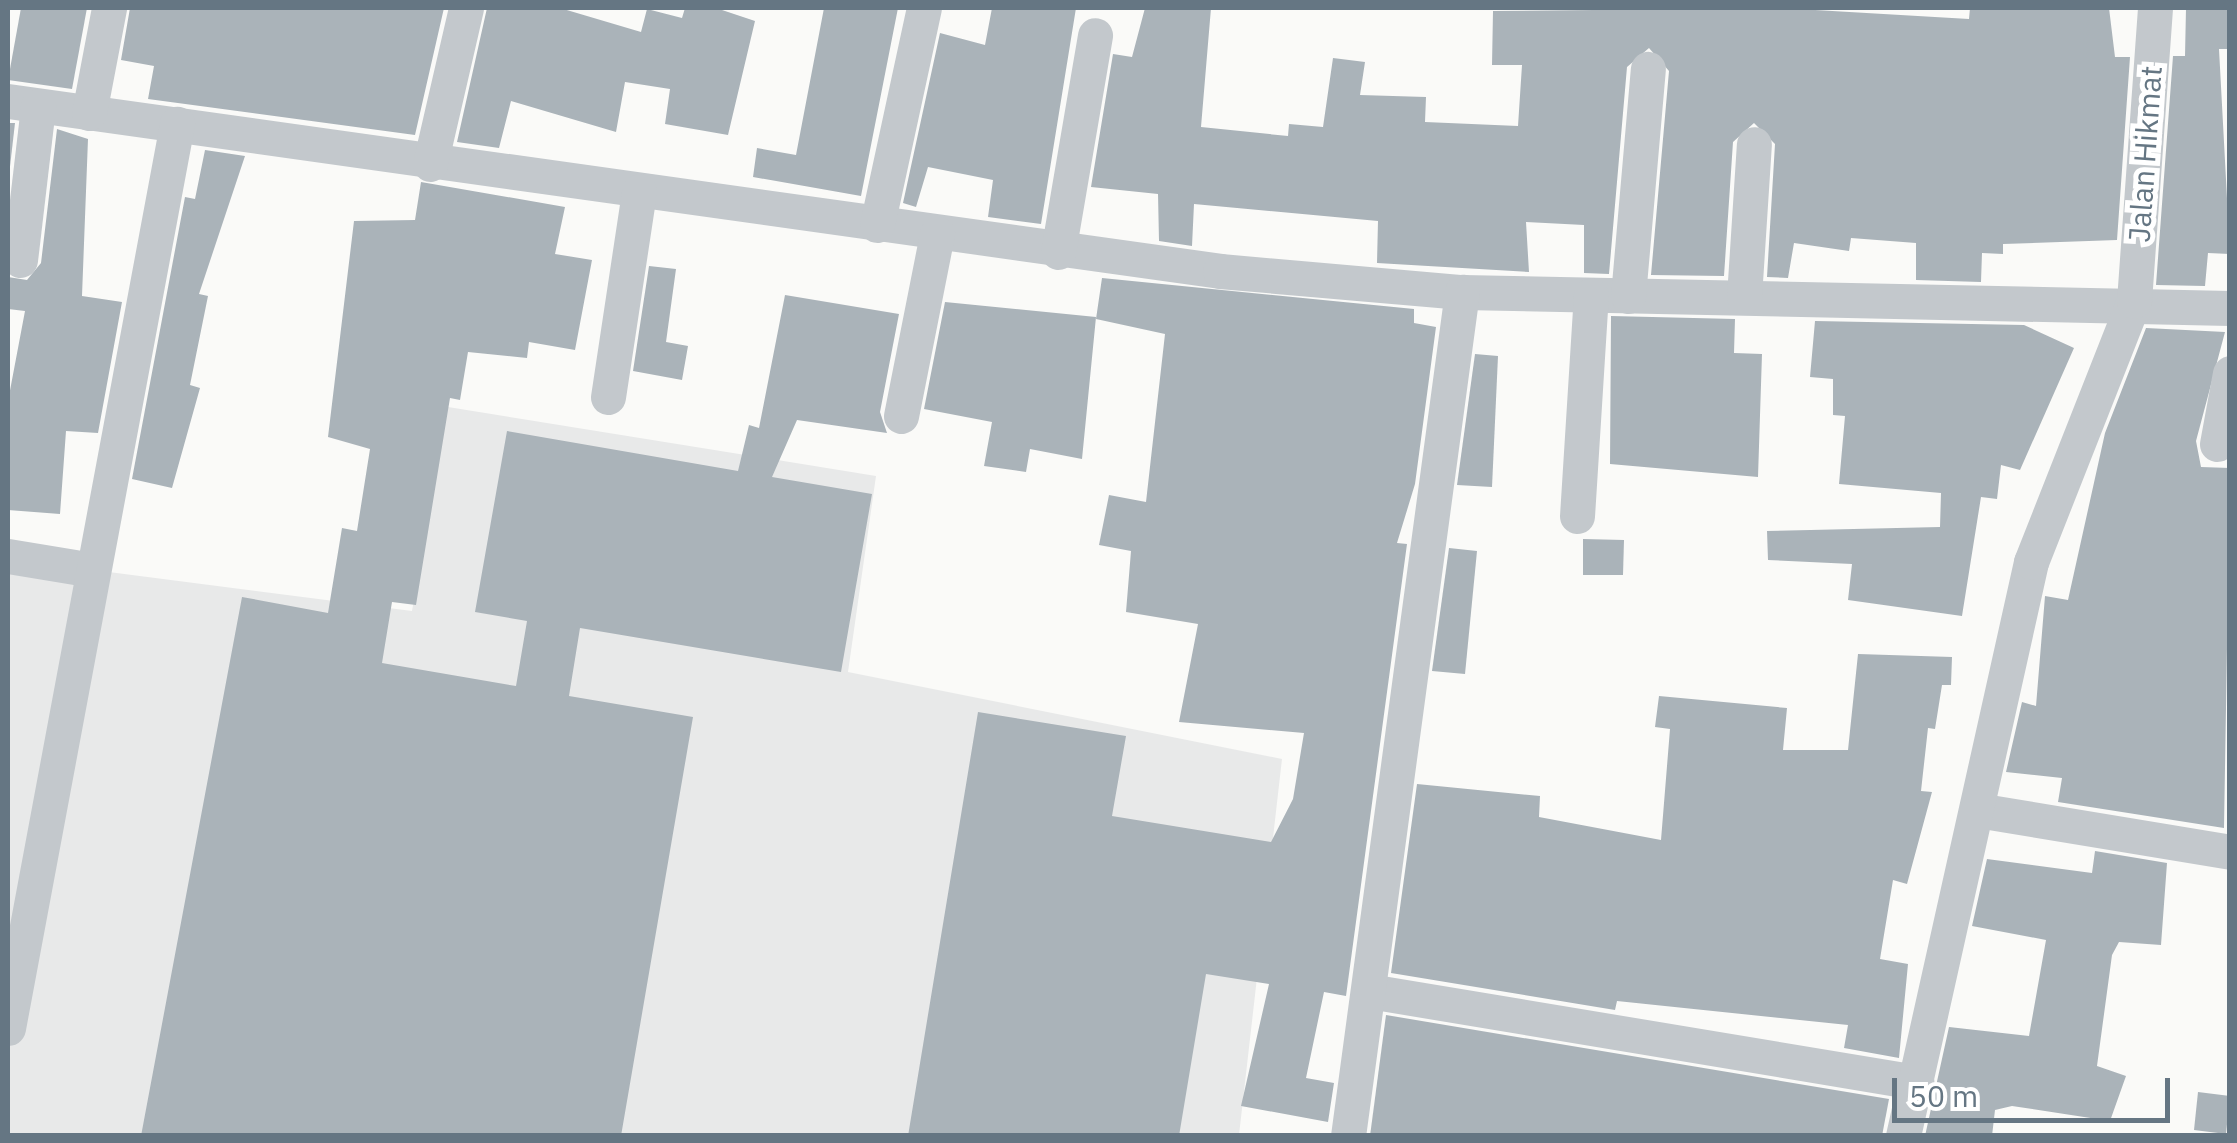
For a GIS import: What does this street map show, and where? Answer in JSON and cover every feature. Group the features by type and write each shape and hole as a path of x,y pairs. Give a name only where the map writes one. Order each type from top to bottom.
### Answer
{"street":[{"path":"90,113 109,8"},
{"path":"430,164 466,8"},
{"path":"877,225 924,8"},
{"name":"Jalan Hikmat","path":"1903,1136 2030,562 2134,301 2155,8"},
{"path":"1058,252 1095,35"},
{"path":"1628,296 1648,70"},
{"path":"20,260 23,104 1058,252 1462,292 2134,301 2230,308"},
{"path":"8,1028 177,124"},
{"path":"1744,297 1754,144"},
{"path":"608,398 638,191"},
{"path":"901,416 936,234"},
{"path":"1348,1136 1462,292"},
{"path":"1577,516 1591,295"},
{"path":"2217,444 2230,374"},
{"path":"8,556 93,570"},
{"path":"1977,810 2230,852"},
{"path":"1369,991 1916,1082"}],"shaded area":[{"path":"448,407 876,476 848,672 1282,759 1239,1135 8,1136 8,559 412,611"}],"building":[{"path":"21,8 87,8 72,89 8,80"},
{"path":"130,8 444,8 415,135 148,99 154,66 121,60"},
{"path":"487,8 560,8 641,32 647,9 682,18 685,8 716,8 755,21 728,135 665,124 670,89 625,82 616,132 511,101 499,148 457,142"},
{"path":"824,8 898,8 861,196 753,177 757,148 796,155"},
{"path":"992,8 1076,8 1041,224 988,217 993,180 928,167 916,207 903,203 940,33 985,45"},
{"path":"1145,8 1211,8 1201,127 1288,136 1289,124 1323,127 1333,58 1365,62 1360,95 1426,97 1425,122 1518,126 1522,65 1492,65 1493,11 1781,8 1969,19 1970,8 2109,8 2115,57 2130,57 2117,240 2003,244 2003,254 1982,253 1981,282 1916,280 1916,243 1851,238 1849,251 1794,243 1788,278 1767,277 1775,144 1754,123 1733,142 1724,276 1651,275 1669,71 1649,48 1627,67 1609,274 1584,273 1584,225 1526,222 1529,272 1377,263 1378,221 1194,204 1192,246 1159,241 1158,194 1091,187 1113,54 1132,57"},
{"path":"2186,8 2230,8 2230,49 2219,49 2230,254 2208,253 2205,286 2156,285 2173,56 2185,56"},
{"path":"10,123 15,123 8,184 8,139"},
{"path":"57,129 88,139 82,296 122,302 98,433 66,431 60,514 8,510 8,401 25,311 8,309 8,277 27,280 41,263"},
{"path":"205,150 245,156 199,294 208,296 190,385 200,388 172,488 132,479 185,197 195,199"},
{"path":"421,182 565,207 555,254 592,260 575,350 529,342 527,358 468,352 460,400 450,398 416,605 392,602 382,663 516,686 527,621 475,612 507,431 738,471 749,425 759,428 785,295 899,314 880,412 887,433 797,420 772,477 872,494 841,672 580,628 569,696 693,717 621,1136 141,1136 242,597 328,613 342,528 357,531 370,449 328,437 354,221 415,220"},
{"path":"649,266 676,269 666,342 688,346 682,380 633,371"},
{"path":"1102,278 1414,309 1414,323 1436,327 1415,484 1397,543 1407,544 1346,996 1324,992 1306,1078 1334,1083 1328,1122 1241,1106 1269,984 1206,974 1179,1136 908,1136 978,712 1126,736 1112,816 1271,842 1293,799 1304,733 1179,722 1198,624 1126,612 1131,551 1099,545 1109,495 1146,502 1165,334 1096,319"},
{"path":"945,302 1096,317 1082,459 1030,449 1026,472 984,466 992,422 924,409"},
{"path":"1611,316 1735,319 1734,353 1762,354 1758,477 1610,464"},
{"path":"1815,321 2024,325 2074,348 2020,470 2001,465 1997,499 1981,497 1962,616 1848,600 1852,564 1768,560 1767,531 1940,527 1941,493 1839,484 1845,416 1833,415 1833,379 1810,377"},
{"path":"2146,328 2225,332 2196,441 2201,467 2230,468 2224,828 2058,802 2062,778 2006,772 2022,702 2036,706 2045,596 2068,600 2105,433"},
{"path":"1475,354 1498,356 1492,487 1457,485"},
{"path":"1583,539 1624,540 1623,575 1583,575"},
{"path":"1449,548 1477,551 1465,674 1432,671"},
{"path":"1858,654 1952,657 1951,685 1942,685 1935,729 1928,728 1921,791 1932,792 1907,884 1893,880 1880,959 1908,964 1899,1058 1844,1048 1848,1025 1617,1001 1615,1010 1391,973 1417,784 1540,796 1539,817 1661,840 1670,729 1655,727 1659,696 1787,708 1783,750 1848,750"},
{"path":"2095,851 2167,863 2161,945 2119,942 2112,955 2097,1066 2126,1076 2110,1121 2012,1106 1995,1110 1992,1136 1925,1136 1949,1027 2029,1036 2046,940 1972,926 1987,859 2092,873"},
{"path":"1386,1015 1889,1099 1882,1136 1370,1136"},
{"path":"2198,1092 2230,1096 2226,1134 2194,1130"}]}
